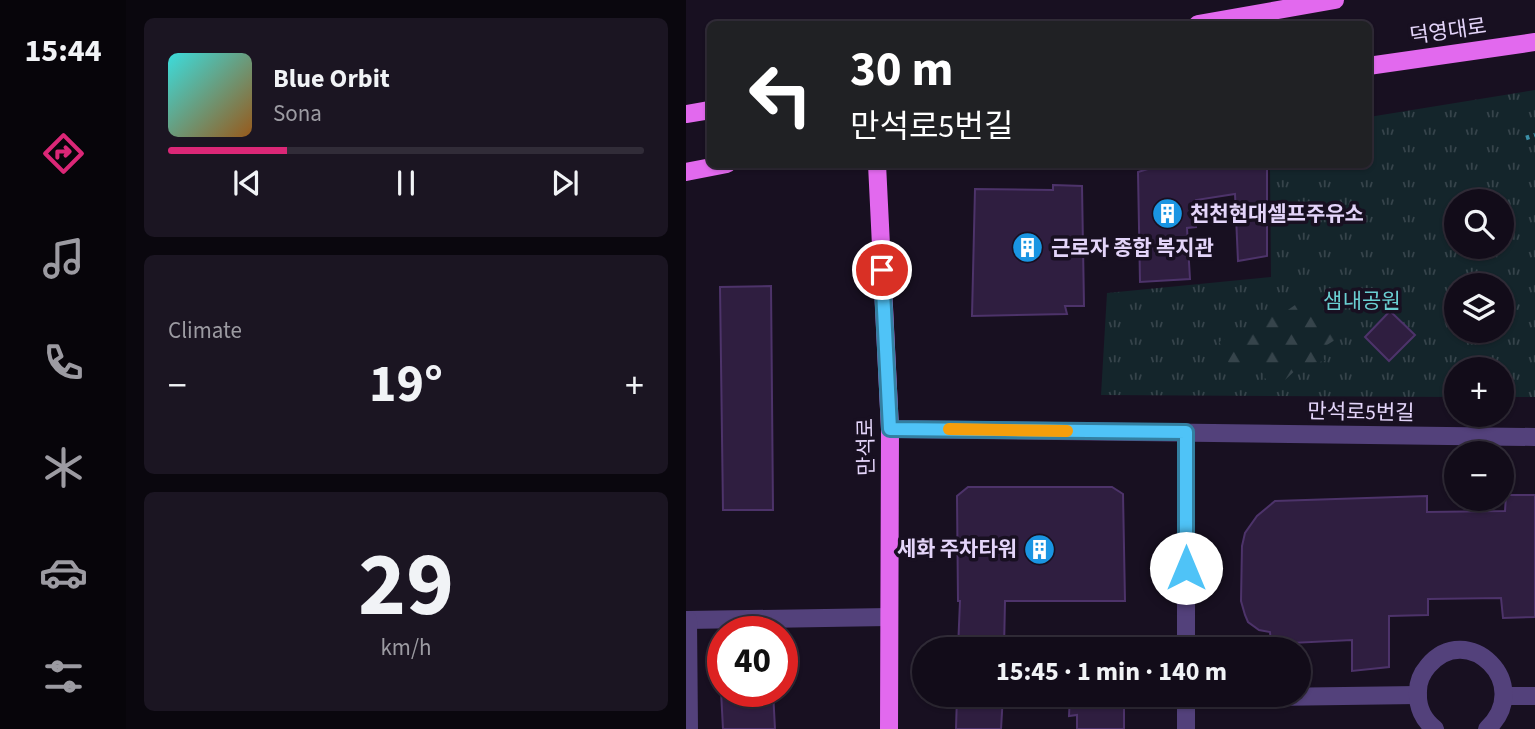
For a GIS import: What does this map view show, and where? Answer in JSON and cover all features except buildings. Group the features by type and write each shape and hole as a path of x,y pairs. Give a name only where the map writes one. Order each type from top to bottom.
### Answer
{"main road":[{"path":"1215,21 1335,0"},
{"name":"덕영대로","path":"1372,65 1535,42"},
{"path":"686,114 707,110"},
{"path":"686,172 707,168"},
{"name":"만석로","path":"877,168 890,429 889,729"}],"street":[{"name":"만석로5번길","path":"890,429 1535,437"},
{"path":"1186,432 1186,637"},
{"path":"689,729 687,620 889,617"},
{"path":"1435,729 1423,716 1418,695 1423,672 1433,660 1460,650 1475,652 1489,660 1498,670 1503,683 1505,696 1502,710 1487,729"},
{"path":"1311,695 1418,695"},
{"path":"1505,696 1535,696"},
{"path":"1186,707 1186,729"}],"path":[{"path":"1526,138 1535,135"}],"green space":[{"name":"샘내공원","path":"1535,90 1535,397 1514,397 1514,357 1444,357 1444,397 1101,395 1107,293 1271,277 1270,168 1372,168 1372,117"},
{"path":"1308,296 1324,304 1338,338 1319,350 1325,361 1301,365 1285,380 1269,385 1258,365 1232,370 1219,342 1247,327 1261,328 1272,307 1285,312"}],"slow traffic":[{"path":"949,429 1067,431"}],"place":[{"name":"천천현대셀프주유소","path":"1167,214"},
{"name":"근로자 종합 복지관","path":"1028,248"},
{"name":"세화 주차타워","path":"1040,549"}],"route":[{"path":"882,270 890,429 1186,432 1186,568"}]}
